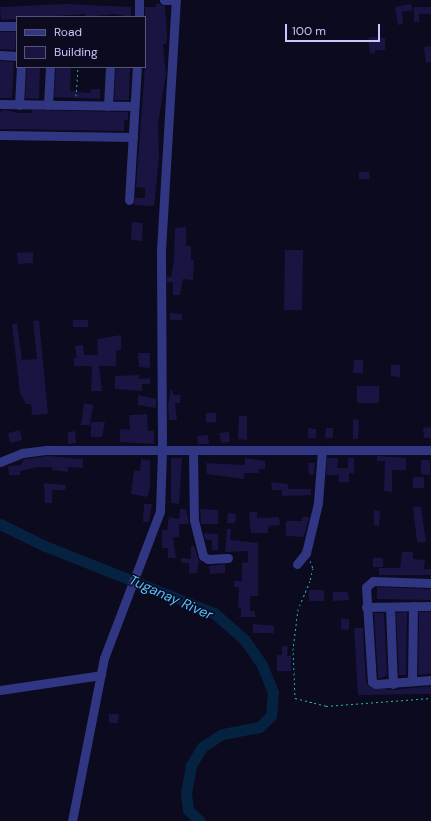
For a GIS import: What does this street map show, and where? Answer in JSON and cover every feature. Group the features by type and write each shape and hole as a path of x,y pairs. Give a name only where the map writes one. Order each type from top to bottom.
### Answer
{"street":[{"path":"139,0 139,16"},
{"path":"72,821 100,675 114,626 146,552 160,511 162,451 161,250 176,0 164,0"},
{"path":"0,26 16,26"},
{"path":"0,55 16,56"},
{"path":"19,105 21,68"},
{"path":"48,105 50,68"},
{"path":"108,106 110,68"},
{"path":"129,200 137,68"},
{"path":"0,104 134,106"},
{"path":"0,135 133,137"},
{"path":"0,462 22,453 48,450 193,452 431,450"},
{"path":"297,564 306,553 318,503 322,450"},
{"path":"193,452 194,520 203,556 208,559 228,558"},
{"path":"431,583 370,581 366,587 371,680 376,684 393,684 412,680 431,680"},
{"path":"366,606 431,606"},
{"path":"390,606 393,684"},
{"path":"412,680 413,606"},
{"path":"0,690 100,675"}],"path":[{"path":"76,105 78,68"},
{"path":"306,553 313,568 310,582 298,609 293,648 295,698 326,706 431,698"}],"building":[{"path":"156,3 165,6 167,37 166,44 163,44 166,74 158,124 159,157 154,206 134,205 135,198 145,198 145,188 136,187 146,68 145,7 156,7"},
{"path":"66,4 131,7 131,16 114,14 85,16 85,14 16,16 16,19 1,20 0,7"},
{"path":"411,4 413,10 402,12 403,24 398,25 395,7"},
{"path":"414,7 431,7 431,14 419,14 419,22 414,22"},
{"path":"0,32 16,32 15,50 0,49"},
{"path":"368,38 385,38 385,50 375,50 375,53 370,54"},
{"path":"431,46 431,62 426,63 424,47"},
{"path":"0,61 14,62 12,98 0,98"},
{"path":"27,68 40,68 39,99 25,98"},
{"path":"56,68 71,68 70,91 91,93 91,89 100,89 100,99 54,97"},
{"path":"116,68 130,68 129,100 114,100"},
{"path":"4,110 20,113 32,113 32,110 128,112 128,120 124,120 124,131 0,129 0,112"},
{"path":"359,172 369,172 370,179 359,179"},
{"path":"132,222 143,223 142,241 131,240"},
{"path":"186,227 186,246 191,246 191,260 194,260 193,280 183,279 180,295 173,295 173,282 167,282 167,277 171,277 174,261 175,228"},
{"path":"285,250 303,250 302,310 284,310"},
{"path":"33,252 33,263 18,264 17,253"},
{"path":"170,313 182,314 182,320 170,320"},
{"path":"39,320 48,414 32,415 31,404 26,404 20,393 12,324 17,324 22,360 37,359 33,321"},
{"path":"73,320 88,320 88,327 73,327"},
{"path":"121,335 121,350 116,350 116,366 99,366 102,391 91,391 92,366 74,366 74,358 77,358 75,346 83,345 84,355 98,355 97,339"},
{"path":"138,353 150,353 150,368 139,367"},
{"path":"354,360 363,360 363,373 353,373"},
{"path":"391,365 400,365 400,377 391,376"},
{"path":"139,375 139,379 150,378 150,384 142,384 142,391 115,389 115,376"},
{"path":"357,386 379,386 379,403 357,403"},
{"path":"171,388 174,395 181,395 180,403 175,403 177,420 169,420 168,405"},
{"path":"138,395 156,399 156,408 138,405"},
{"path":"84,403 93,405 90,425 81,425"},
{"path":"206,413 216,413 216,422 206,423"},
{"path":"147,414 148,431 154,431 154,444 120,442 120,429 130,430 129,415"},
{"path":"239,416 247,416 247,440 238,439"},
{"path":"353,419 359,420 358,439 353,439"},
{"path":"91,422 105,422 102,437 91,437"},
{"path":"431,427 431,438 424,438 423,428"},
{"path":"308,428 316,429 316,438 308,438"},
{"path":"326,428 333,428 333,438 325,438"},
{"path":"20,430 22,440 10,443 8,433"},
{"path":"75,431 76,443 68,444 68,432"},
{"path":"229,432 230,442 221,443 219,433"},
{"path":"208,435 209,444 198,444 197,436"},
{"path":"48,456 83,459 83,468 68,467 68,472 52,470 52,467 38,467 20,471 20,475 9,475 8,466 21,465 24,459"},
{"path":"377,456 406,458 406,470 392,470 392,492 384,491 385,461 377,461"},
{"path":"171,458 182,458 179,504 171,503"},
{"path":"245,458 265,461 265,469 259,469 259,473 244,473 244,479 207,474 206,463 245,465"},
{"path":"327,458 338,458 337,468 348,468 348,458 354,458 354,473 349,473 349,482 339,482 339,475 326,475"},
{"path":"141,459 150,460 150,488 147,497 131,494 134,471 140,471"},
{"path":"421,460 430,460 430,475 421,474"},
{"path":"308,463 315,463 314,475 309,475"},
{"path":"413,477 424,477 424,488 413,488"},
{"path":"271,482 288,484 288,489 311,489 311,495 282,496 282,490 272,490"},
{"path":"44,483 66,485 65,490 52,490 52,503 45,503"},
{"path":"144,504 152,504 149,522 143,522"},
{"path":"413,507 421,507 426,542 417,542"},
{"path":"180,509 186,509 189,524 179,524 179,537 173,537 176,558 168,558 168,548 162,548 162,530 167,530 169,517 179,519"},
{"path":"200,509 218,510 218,524 201,524"},
{"path":"374,510 380,511 379,526 374,525"},
{"path":"249,512 257,512 257,518 279,517 280,525 268,526 268,533 251,533"},
{"path":"228,513 236,514 235,523 227,523"},
{"path":"302,517 309,517 304,537 286,536 286,521 302,521"},
{"path":"227,529 231,529 230,540 258,543 258,596 250,596 250,611 255,611 255,617 241,617 241,608 238,608 239,587 234,587 234,581 242,581 242,563 248,562 248,551 225,552"},
{"path":"204,533 218,534 218,550 212,550 212,540 205,539"},
{"path":"191,546 194,546 199,561 197,573 189,573 189,563 181,563 181,558 191,559"},
{"path":"402,552 413,552 413,559 425,560 424,569 431,569 431,575 379,575 379,568 400,568"},
{"path":"373,558 383,558 383,567 373,567"},
{"path":"225,564 225,573 210,574 209,566"},
{"path":"377,587 431,589 431,600 377,599"},
{"path":"309,590 324,590 324,601 309,601"},
{"path":"333,592 348,592 349,600 333,601"},
{"path":"407,612 406,675 399,675 396,613"},
{"path":"419,612 431,612 431,674 418,675"},
{"path":"374,613 384,613 387,675 382,678 378,678"},
{"path":"341,619 349,619 349,630 341,629"},
{"path":"253,624 274,626 274,633 253,633"},
{"path":"354,628 363,628 366,682 369,687 393,690 431,686 431,694 358,695"},
{"path":"282,646 288,646 287,656 291,656 291,671 277,671 277,655 282,655"},
{"path":"109,714 119,714 118,723 109,723"}],"waterway":[{"name":"Tuganay River","path":"0,524 45,546 214,613 244,639 262,665 273,692 271,716 259,727 222,734 202,747 191,765 186,792 188,810 200,821"}]}
